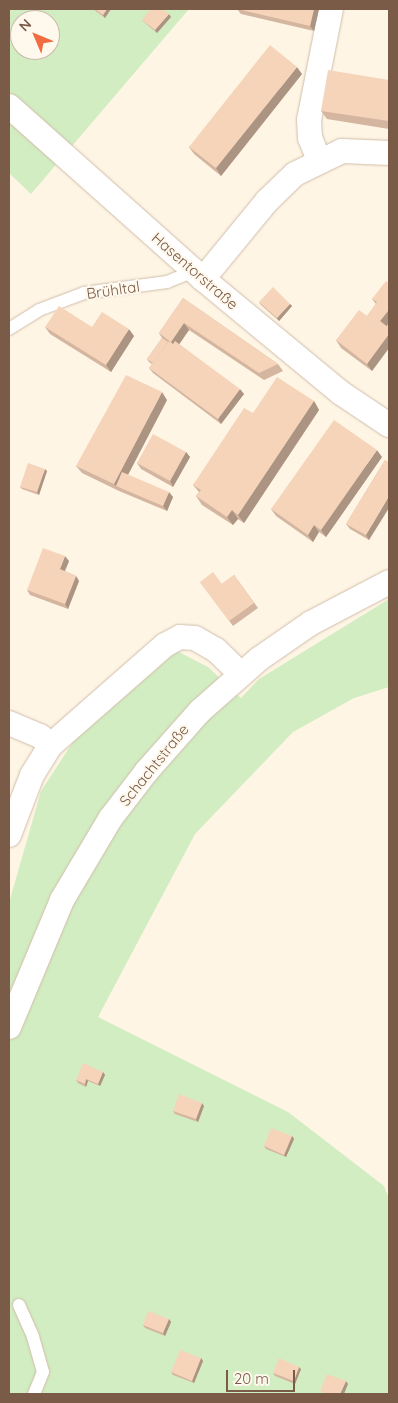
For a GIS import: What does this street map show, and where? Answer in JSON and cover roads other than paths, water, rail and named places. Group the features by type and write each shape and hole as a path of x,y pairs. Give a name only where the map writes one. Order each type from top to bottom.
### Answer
{"street":[{"path":"319,160 310,138 309,120 331,9"},
{"name":"Hasentorstraße","path":"9,106 198,275 342,393 388,422"},
{"path":"198,275 277,190 295,174 319,160 342,151 389,153"},
{"name":"Schachtstraße","path":"9,1027 62,900 110,819 181,730 241,674 311,623 389,582"},
{"path":"9,835 32,775 51,745 135,669 180,637 202,641 241,674"},
{"path":"9,723 40,736 51,745"}],"lane":[{"name":"Brühltal","path":"9,329 39,310 84,293 167,282 198,275"},
{"path":"19,1305 33,1337 43,1372 34,1394"}]}
